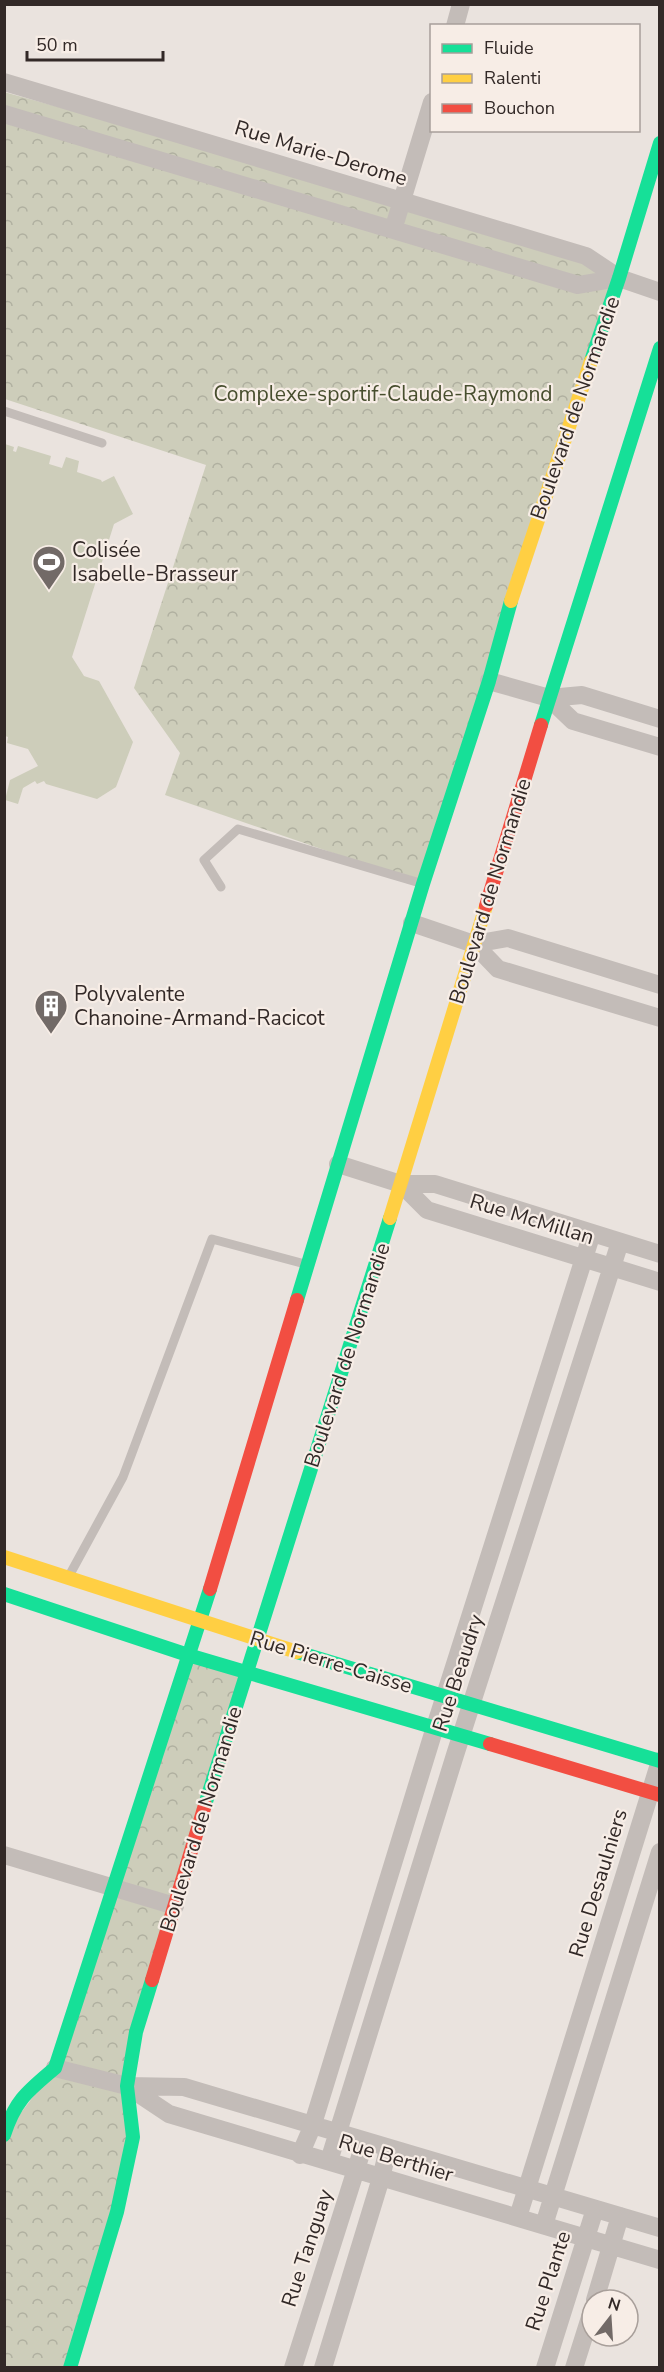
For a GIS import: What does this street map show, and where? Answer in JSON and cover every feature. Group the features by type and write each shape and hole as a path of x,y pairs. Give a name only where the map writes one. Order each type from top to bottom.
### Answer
{"street":[{"path":"455,24 460,5"},
{"name":"Rue Marie-Derome","path":"4,82 586,256 619,278 660,292"},
{"path":"393,230 430,108"},
{"name":"Rue Marie-Derome","path":"4,114 578,285 619,278"},
{"name":"Boulevard de Normandie","path":"55,2068 200,1621 423,884 489,681 516,581 619,278 660,143"},
{"name":"Boulevard de Normandie","path":"70,2367 117,2212 133,2137 127,2086 136,2031 246,1671 401,1184 549,698 660,348"},
{"path":"489,681 549,698 582,695 660,718"},
{"path":"549,698 573,721 660,747"},
{"path":"412,923 474,944 498,969 660,1018"},
{"path":"474,944 508,938 660,985"},
{"name":"Rue McMillan","path":"338,1164 401,1184 435,1184 660,1254"},
{"name":"Rue McMillan","path":"401,1184 427,1210 660,1282"},
{"name":"Rue Beaudry","path":"300,2155 312,2127 385,1886 592,1233"},
{"name":"Rue Beaudry","path":"329,2161 461,1736 620,1242"},
{"path":"521,1457 549,1466"},
{"name":"Rue Pierre-Caisse","path":"4,1557 62,1595 188,1655 654,1794"},
{"name":"Rue Pierre-Caisse","path":"4,1594 62,1595 200,1621 256,1640 660,1761"},
{"name":"Rue Desaulniers","path":"518,2217 654,1794 660,1761"},
{"path":"544,2225 660,1852"},
{"path":"4,1855 175,1906"},
{"path":"385,1886 411,1895"},
{"path":"354,1991 380,1999"},
{"path":"580,2019 606,2028"},
{"path":"4,2135 10,2116 23,2095 55,2068"},
{"name":"Rue Berthier","path":"55,2068 127,2086 184,2087 312,2127 660,2228"},
{"name":"Rue Berthier","path":"127,2086 169,2114 300,2155 329,2161 660,2260"},
{"name":"Rue Tanguay","path":"293,2367 364,2141"},
{"path":"323,2367 388,2149"},
{"name":"Rue Plante","path":"545,2367 595,2209"},
{"path":"599,2288 620,2216"},
{"path":"574,2367 580,2348"}],"lane":[{"path":"4,411 102,443"},
{"path":"221,887 204,860 237,829 423,884"},
{"path":"62,1595 123,1477 212,1239 308,1265"}],"green space":[{"name":"Complexe-sportif-Claude-Raymond","path":"4,92 401,201 618,271 423,884 165,795 180,753 134,688 206,465 5,399"},
{"name":"Colisée Isabelle-Brasseur","path":"5,444 14,447 13,451 16,452 18,446 51,456 49,464 62,468 66,457 79,461 77,472 102,482 114,476 133,514 114,524 72,657 84,676 99,681 133,742 116,787 97,799 46,784 44,781 37,784 35,781 23,788 18,804 5,800 10,780 38,766 28,749 7,743 8,737 5,736"},
{"path":"188,1655 246,1671 136,2031 133,2137 70,2367 5,2368 4,2135 55,2068"}],"traffic: fast":[{"path":"591,361 660,143"},
{"path":"541,725 660,348"},
{"path":"297,1300 423,884 489,681 511,601"},
{"path":"205,1805 390,1218"},
{"path":"4,2135 23,2097 55,2068 210,1589"},
{"path":"4,1594 188,1655 490,1744"},
{"path":"297,1652 660,1761"},
{"path":"70,2368 117,2212 133,2137 127,2086 136,2032 152,1980"}],"traffic: slow":[{"path":"511,601 591,361"},
{"path":"390,1218 486,906"},
{"path":"4,1557 297,1652"}],"traffic: jam":[{"path":"486,906 541,725"},
{"path":"210,1589 297,1300"},
{"path":"490,1744 660,1795"},
{"path":"152,1980 205,1805"}],"place":[{"name":"Colisée Isabelle-Brasseur","path":"49,591"},
{"name":"Polyvalente Chanoine-Armand-Racicot","path":"51,1035"}]}
